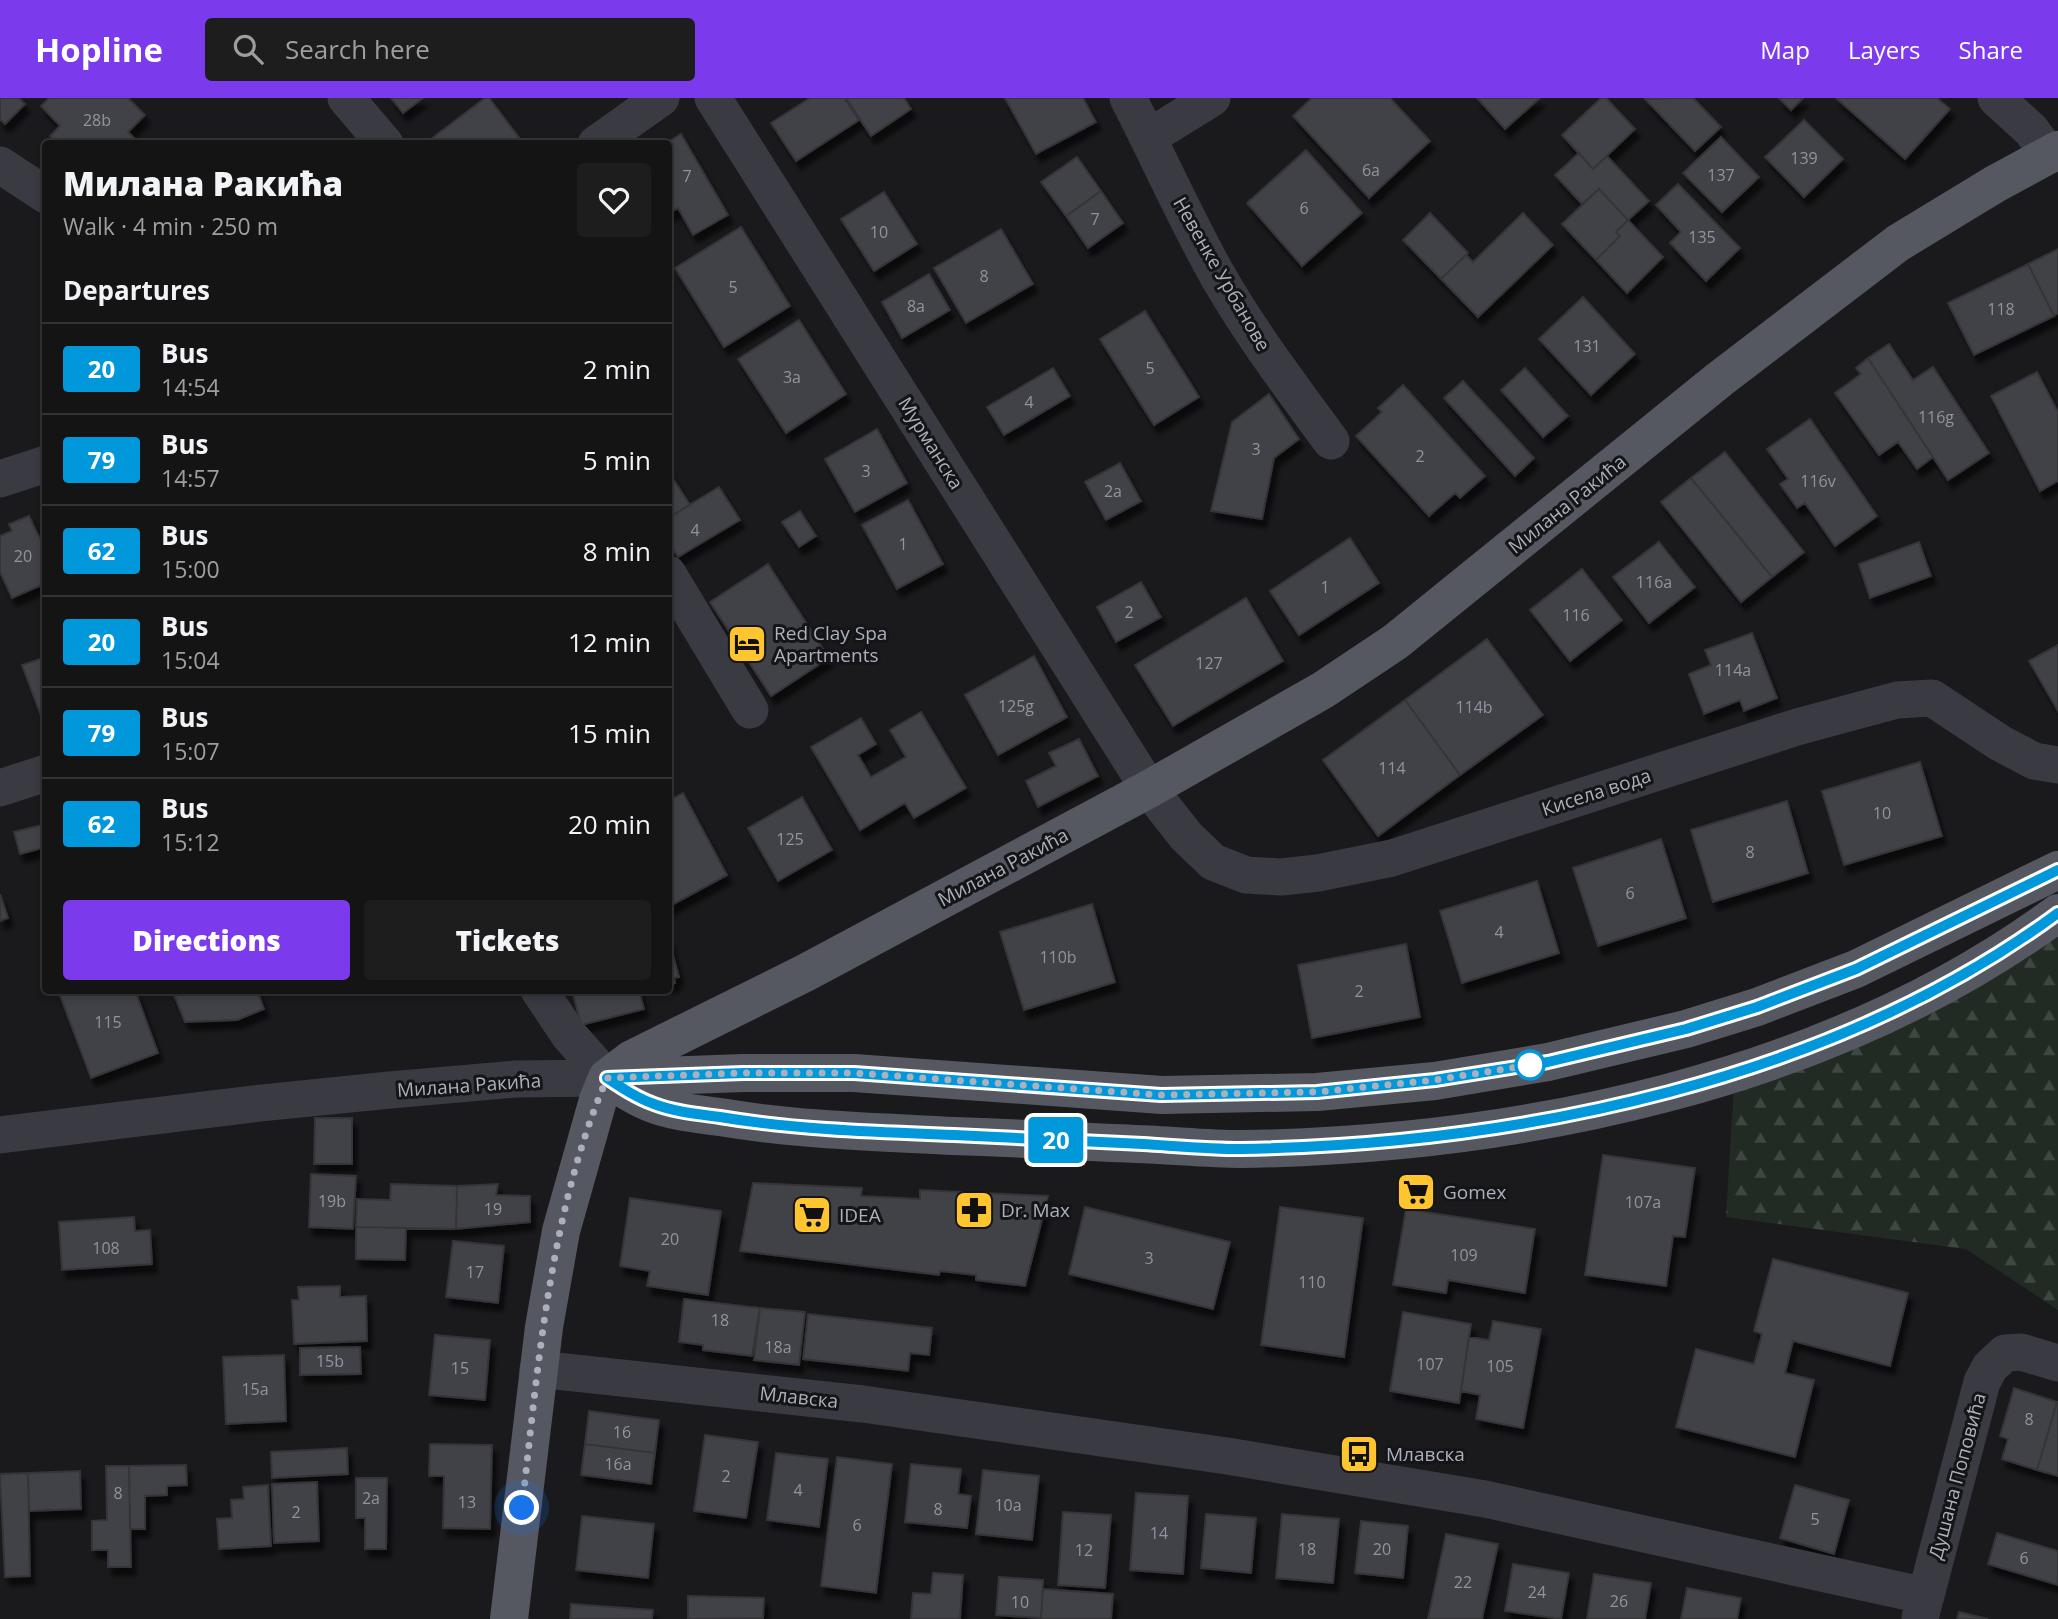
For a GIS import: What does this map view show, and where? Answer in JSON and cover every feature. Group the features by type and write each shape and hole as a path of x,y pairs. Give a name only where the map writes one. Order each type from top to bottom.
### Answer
{"main road":[{"name":"Милана Ракића","path":"607,1078 632,1059 805,973 1289,712 1395,642 1720,379 1898,243 2054,152"},
{"path":"607,1078 743,1073 854,1073 1175,1095 1317,1092 1435,1080 1548,1062 1686,1029 1757,1007 1856,969 2058,870"},
{"path":"607,1078 653,1104 743,1121 866,1132 1236,1149 1315,1147 1410,1139 1559,1118 1699,1085 1785,1055 1879,1017 1968,971 2058,913"},
{"path":"1548,1062 1559,1118"},
{"path":"509,1619 550,1281 593,1114 607,1078"}],"street":[{"path":"346,98 382,140"},
{"path":"602,140 661,98"},
{"name":"Мурманска","path":"712,98 1149,789"},
{"name":"Невенке Урбанове","path":"1128,98 1220,280 1272,360 1331,440"},
{"path":"1149,137 1212,98"},
{"path":"1996,98 2054,152"},
{"path":"0,165 42,192"},
{"path":"0,479 42,465"},
{"path":"672,581 750,709"},
{"name":"Кисела вода","path":"1149,789 1185,836 1213,862 1246,876 1282,877 1318,873 1392,858 1797,727 1897,700 1932,698 2000,743 2034,761 2058,765"},
{"path":"0,788 42,774"},
{"path":"542,994 569,1035 607,1078"},
{"name":"Милана Ракића","path":"0,1135 390,1090 516,1079 607,1078"},
{"name":"Душана Поповића","path":"1923,1607 1982,1382 1990,1367 2005,1353 2021,1352 2058,1363"},
{"name":"Млавска","path":"538,1369 863,1404 1227,1456 1486,1499 1923,1607"}],"green space":[{"path":"2058,932 2058,1310 1966,1249 1726,1217 1734,1083"}],"building":[{"path":"0,98 19,98 25,104 5,124 0,119"},
{"path":"49,98 128,98 145,115 128,132 136,140 54,140 50,136 60,126 41,106"},
{"path":"391,98 423,98 403,113"},
{"path":"485,98 489,98 521,140 432,140"},
{"path":"810,98 844,98 859,120 796,161 771,123"},
{"path":"846,98 904,98 911,109 871,136"},
{"path":"1005,98 1083,98 1096,122 1036,154"},
{"path":"1312,98 1390,98 1430,141 1369,198 1293,116"},
{"path":"1477,98 1540,98 1505,129"},
{"path":"1601,98 1606,98 1635,129 1593,169 1562,135"},
{"path":"1693,98 1721,127 1695,151 1645,99"},
{"path":"1779,98 1803,98 1791,110"},
{"path":"1836,98 1937,98 1950,109 1905,159"},
{"path":"1804,120 1843,159 1804,197 1765,157"},
{"path":"681,134 728,215 693,235 678,208 672,212 671,140"},
{"path":"1721,137 1759,177 1722,212 1683,173"},
{"path":"1306,150 1362,213 1302,266 1247,203"},
{"path":"1579,153 1593,169 1607,156 1649,201 1628,220 1599,189 1582,204 1555,175"},
{"path":"1077,157 1101,191 1066,216 1041,182"},
{"path":"1678,184 1740,248 1706,281 1670,243 1681,232 1656,205"},
{"path":"1599,189 1628,220 1616,232 1620,236 1596,260 1562,224"},
{"path":"1101,191 1123,223 1088,248 1066,216"},
{"path":"884,192 917,244 874,271 841,219"},
{"path":"1430,213 1468,253 1441,279 1403,240"},
{"path":"1523,213 1553,245 1478,317 1441,279 1466,255 1473,262"},
{"path":"1628,220 1663,257 1627,293 1596,260 1620,236 1616,232"},
{"path":"741,227 790,306 724,347 675,268"},
{"path":"1001,229 1033,284 966,323 934,268"},
{"path":"2058,249 2058,313 2054,316 2028,264"},
{"path":"2028,264 2054,316 1974,355 1948,303"},
{"path":"929,274 950,310 902,338 882,302"},
{"path":"1583,297 1635,354 1591,395 1539,339"},
{"path":"1145,311 1199,397 1154,425 1100,339"},
{"path":"799,320 846,394 786,433 738,359"},
{"path":"1889,344 1913,380 1933,367 1989,453 1948,480 1868,358"},
{"path":"1868,358 1933,457 1917,469 1898,442 1879,455 1835,393 1861,374 1856,368"},
{"path":"1053,368 1070,396 1004,435 987,407"},
{"path":"1525,368 1568,416 1543,437 1501,390"},
{"path":"2037,372 2058,412 2058,481 2040,491 1991,396"},
{"path":"1463,381 1534,458 1515,476 1444,398"},
{"path":"1403,385 1485,476 1460,498 1455,493 1429,516 1356,436 1382,412 1378,408"},
{"path":"1269,394 1299,439 1274,458 1262,519 1211,511 1232,422"},
{"path":"1810,419 1877,516 1835,546 1805,503 1797,508 1780,484 1788,479 1767,449"},
{"path":"877,429 907,483 855,512 825,459"},
{"path":"1725,452 1804,552 1772,577 1691,478"},
{"path":"1120,463 1141,501 1106,520 1085,482"},
{"path":"672,477 690,505 672,516"},
{"path":"1691,478 1772,577 1741,602 1661,502"},
{"path":"719,487 740,520 678,557 672,547 672,516"},
{"path":"908,500 943,564 897,589 862,525"},
{"path":"800,511 816,536 799,547 782,522"},
{"path":"29,516 42,538 42,585 12,598 0,572 0,536 12,531 9,524"},
{"path":"1350,538 1379,583 1299,635 1270,591"},
{"path":"1659,542 1695,587 1649,623 1613,577"},
{"path":"1919,542 1931,576 1870,598 1859,564"},
{"path":"768,564 829,658 771,696 710,602"},
{"path":"1582,569 1622,620 1570,661 1530,610"},
{"path":"1141,582 1161,617 1116,642 1097,607"},
{"path":"1246,598 1283,661 1173,726 1135,665"},
{"path":"1752,633 1777,698 1744,711 1740,700 1704,714 1689,674 1711,665 1705,650"},
{"path":"1487,639 1543,715 1460,775 1405,700"},
{"path":"2058,645 2058,711 2029,661"},
{"path":"1034,656 1067,717 998,755 965,695"},
{"path":"42,658 42,718 22,665"},
{"path":"1405,700 1460,775 1378,836 1323,760"},
{"path":"921,712 966,788 914,818 905,803 860,830 811,747 861,718 876,744 858,755 871,777 906,757 890,730"},
{"path":"1079,739 1098,776 1038,807 1026,781 1056,766 1049,753"},
{"path":"1920,762 1942,836 1844,865 1822,791"},
{"path":"683,793 727,875 672,905 672,799"},
{"path":"802,797 832,850 778,881 748,828"},
{"path":"1787,801 1808,873 1713,902 1691,830"},
{"path":"42,825 42,848 20,854 14,832"},
{"path":"1661,839 1686,918 1598,946 1573,868"},
{"path":"1537,881 1559,953 1462,983 1440,911"},
{"path":"0,894 8,918 0,921"},
{"path":"1092,904 1115,982 1024,1010 1000,932"},
{"path":"1406,944 1420,1017 1312,1038 1298,965"},
{"path":"672,952 679,977 674,978 675,983 672,984"},
{"path":"60,994 136,994 158,1053 91,1078"},
{"path":"174,994 258,994 264,1009 237,1020 185,1022"},
{"path":"573,994 640,994 644,1009 581,1025"},
{"path":"315,1118 352,1118 352,1164 314,1164"},
{"path":"1603,1155 1695,1168 1685,1237 1673,1236 1666,1286 1585,1275"},
{"path":"311,1174 356,1176 353,1229 309,1227"},
{"path":"753,1183 862,1188 861,1196 920,1199 920,1190 1048,1196 1025,1286 976,1280 976,1275 940,1271 939,1275 740,1251"},
{"path":"391,1184 457,1186 456,1229 356,1227 357,1199 390,1200"},
{"path":"498,1184 496,1195 530,1196 530,1222 456,1229 457,1186"},
{"path":"630,1198 721,1211 708,1295 647,1286 650,1271 620,1266"},
{"path":"1085,1207 1230,1242 1213,1309 1069,1274"},
{"path":"1280,1207 1363,1218 1344,1357 1261,1345"},
{"path":"1406,1209 1535,1229 1525,1293 1448,1280 1446,1293 1393,1285"},
{"path":"134,1217 135,1231 150,1230 152,1264 62,1270 59,1222"},
{"path":"356,1227 406,1228 405,1260 356,1259"},
{"path":"453,1241 504,1246 498,1303 446,1297"},
{"path":"1773,1259 1908,1293 1890,1366 1793,1341 1785,1373 1814,1380 1795,1457 1676,1427 1696,1349 1754,1364 1762,1334 1754,1331"},
{"path":"340,1286 340,1297 366,1296 367,1341 294,1344 292,1300 299,1300 298,1287"},
{"path":"684,1299 760,1308 752,1356 703,1350 703,1345 679,1342"},
{"path":"760,1308 805,1312 799,1365 754,1360"},
{"path":"1403,1312 1471,1324 1459,1403 1390,1391"},
{"path":"808,1314 932,1328 929,1355 910,1353 908,1371 803,1359"},
{"path":"1493,1321 1541,1329 1523,1428 1476,1419 1480,1395 1461,1391 1469,1337 1489,1340"},
{"path":"435,1335 490,1340 485,1400 429,1395"},
{"path":"360,1347 361,1374 300,1375 300,1348"},
{"path":"284,1355 286,1421 226,1424 223,1357"},
{"path":"2014,1388 2057,1402 2037,1470 2002,1459 2008,1439 2000,1436"},
{"path":"2058,1402 2058,1476 2037,1470"},
{"path":"589,1411 659,1420 655,1453 585,1444"},
{"path":"705,1435 758,1442 746,1518 694,1511"},
{"path":"430,1444 492,1445 490,1529 443,1528 444,1476 429,1476"},
{"path":"585,1444 655,1453 651,1484 581,1475"},
{"path":"347,1448 348,1474 272,1478 271,1452"},
{"path":"776,1453 828,1459 819,1527 767,1520"},
{"path":"837,1457 892,1464 876,1593 821,1586"},
{"path":"911,1464 961,1469 958,1494 971,1496 967,1528 905,1522"},
{"path":"186,1465 187,1485 167,1486 167,1495 145,1496 145,1529 130,1529 129,1466"},
{"path":"106,1466 129,1466 131,1567 108,1567 108,1550 92,1550 92,1521 107,1520"},
{"path":"983,1470 1039,1476 1032,1540 976,1534"},
{"path":"80,1471 81,1509 29,1511 28,1473"},
{"path":"28,1473 30,1576 5,1577 0,1474"},
{"path":"356,1478 387,1478 386,1549 365,1549 365,1518 356,1518"},
{"path":"317,1482 319,1541 274,1543 272,1484"},
{"path":"268,1485 271,1546 219,1549 217,1519 232,1518 231,1500 244,1499 243,1487"},
{"path":"1795,1485 1849,1500 1834,1554 1780,1538"},
{"path":"1136,1493 1188,1496 1183,1574 1130,1570"},
{"path":"1063,1512 1111,1515 1105,1588 1058,1585"},
{"path":"1206,1514 1256,1518 1251,1573 1201,1568"},
{"path":"1282,1514 1339,1519 1333,1583 1276,1578"},
{"path":"582,1516 654,1524 648,1578 576,1570"},
{"path":"1361,1521 1408,1526 1403,1578 1355,1573"},
{"path":"1997,1533 2058,1551 2058,1585 1988,1564"},
{"path":"1446,1534 1498,1544 1482,1619 1428,1619"},
{"path":"1513,1564 1569,1573 1561,1619 1505,1611"},
{"path":"933,1573 963,1575 960,1619 911,1619 913,1593 931,1594"},
{"path":"1594,1574 1651,1583 1645,1619 1587,1619"},
{"path":"999,1577 1043,1580 1041,1618 996,1615"},
{"path":"1687,1588 1741,1598 1737,1619 1681,1619"},
{"path":"1043,1589 1113,1594 1111,1619 1041,1619"},
{"path":"688,1596 764,1598 763,1618 688,1619"},
{"path":"571,1604 653,1610 652,1619 570,1619"},
{"path":"1959,1612 1988,1619 1957,1619"}],"bus line":[{"name":"20","path":"2058,870 1856,969 1757,1007 1686,1029 1548,1062 1435,1080 1317,1092 1161,1095 854,1073 743,1073 607,1078 653,1104 672,1109 743,1121 866,1132 1236,1149 1315,1147 1454,1134 1559,1118 1699,1085 1785,1055 1879,1017 1968,971 2058,913"}],"place":[{"name":"Red Clay Spa Apartments","path":"747,644"},
{"name":"Gomex","path":"1416,1192"},
{"name":"Dr. Max","path":"974,1210"},
{"name":"IDEA","path":"812,1215"},
{"name":"Млавска","path":"1359,1454"}],"route":[{"path":"522,1508 553,1265 583,1149 607,1078 743,1073 854,1073 1161,1095 1317,1092 1435,1080 1530,1065"}]}
